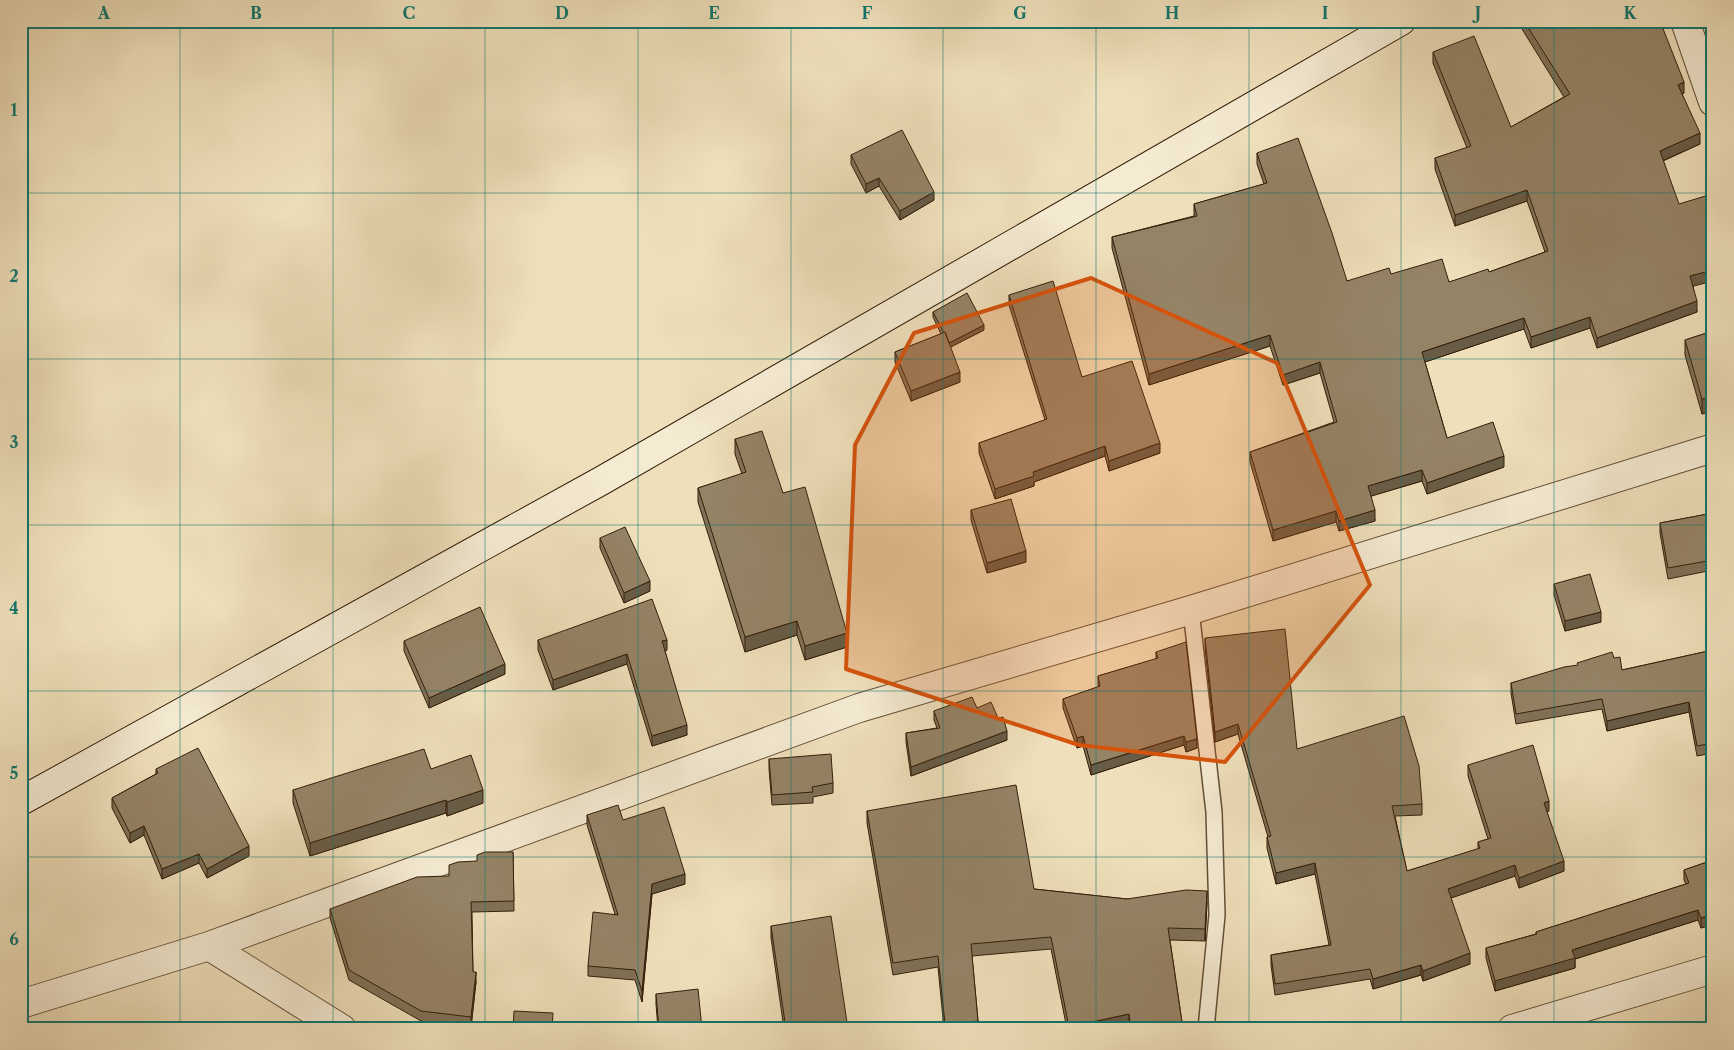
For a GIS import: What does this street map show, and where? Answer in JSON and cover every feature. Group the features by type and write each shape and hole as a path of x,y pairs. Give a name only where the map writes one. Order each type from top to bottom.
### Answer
{"street":[{"path":"21,801 601,481 1401,21"},
{"path":"1685,21 1713,102"},
{"path":"21,1004 209,946 859,708 1191,610 1713,448"},
{"path":"209,946 342,1029"},
{"path":"1512,1029 1713,969"}],"lane":[{"path":"1191,610 1214,812 1217,916 1206,1029"}],"highlighted area":[{"path":"1091,278 1277,363 1370,585 1225,762 1079,745 846,669 855,445 914,333"}],"building":[{"path":"1524,21 1660,21 1684,82 1678,85 1700,133 1660,151 1679,204 1712,194 1713,196 1713,260 1711,260 1713,270 1690,276 1697,301 1597,338 1590,317 1531,337 1524,318 1422,352 1447,438 1493,422 1504,456 1427,483 1422,470 1368,486 1375,510 1339,521 1336,511 1273,530 1250,452 1337,422 1320,362 1283,375 1270,335 1149,374 1112,237 1197,216 1194,204 1267,183 1257,153 1298,138 1347,281 1389,268 1391,274 1442,259 1449,282 1488,269 1489,272 1548,251 1527,190 1455,215 1435,158 1471,146 1433,52 1474,36 1511,127 1570,94"},
{"path":"902,130 934,192 900,211 879,178 866,184 851,155"},
{"path":"1053,281 1082,377 1132,361 1160,443 1109,461 1105,446 1033,472 1034,476 995,489 979,443 1047,419 1009,295"},
{"path":"967,293 984,325 949,343 933,312"},
{"path":"1713,331 1713,396 1702,399 1685,340"},
{"path":"945,332 960,372 911,391 895,352"},
{"path":"762,431 783,493 805,487 847,633 805,646 797,621 745,637 698,488 746,472 735,439"},
{"path":"1011,499 1026,551 987,563 971,510"},
{"path":"1713,513 1713,560 1668,568 1660,523"},
{"path":"625,527 650,581 624,593 600,538"},
{"path":"1590,574 1601,612 1565,621 1554,584"},
{"path":"652,599 667,640 662,641 687,725 652,736 627,654 553,680 538,640"},
{"path":"480,607 505,664 429,698 404,641"},
{"path":"1285,629 1297,749 1404,716 1419,766 1422,804 1392,806 1407,871 1480,848 1478,842 1491,838 1468,765 1533,745 1549,801 1544,803 1564,861 1519,878 1515,865 1448,889 1470,953 1423,971 1421,965 1373,979 1370,969 1275,984 1271,955 1331,945 1315,863 1276,873 1267,837 1271,836 1238,724 1215,732 1205,638"},
{"path":"1186,642 1197,739 1186,742 1184,736 1091,765 1083,736 1077,738 1063,699 1100,686 1098,676 1158,658 1156,652"},
{"path":"1713,650 1713,743 1697,746 1689,702 1607,721 1602,699 1516,714 1511,683 1564,667 1578,665 1577,663 1612,652 1614,658 1620,657 1622,670"},
{"path":"972,697 977,708 991,702 998,718 1003,717 1007,731 911,767 906,733 940,728 934,711"},
{"path":"198,748 249,846 207,869 199,854 162,869 144,826 130,833 112,798 158,773 156,769"},
{"path":"424,749 431,769 471,755 483,790 310,843 293,790"},
{"path":"831,754 833,783 812,787 813,792 772,795 769,759"},
{"path":"1016,785 1034,889 1127,899 1186,890 1207,891 1205,929 1168,928 1183,1029 1131,1029 1129,1014 1069,1027 1051,937 971,944 978,1021 945,1024 938,956 893,963 867,811"},
{"path":"618,805 623,820 664,807 685,874 652,884 642,991 635,970 588,966 593,912 618,915 587,815"},
{"path":"485,852 513,852 514,901 471,902 473,972 476,972 471,1017 421,1011 349,970 330,909 417,877 449,876 449,865 458,862 477,861 477,855"},
{"path":"1713,860 1713,914 1701,918 1698,910 1572,950 1575,958 1495,981 1486,948 1537,934 1536,932 1689,883 1684,870"},
{"path":"831,916 848,1029 786,1029 771,926"},
{"path":"698,989 702,1029 659,1029 656,994"},
{"path":"1711,992 1713,992 1713,1029 1711,1029"},
{"path":"514,1011 553,1013 552,1029 513,1029"},
{"path":"1615,1026 1691,1029 1615,1029"}]}
